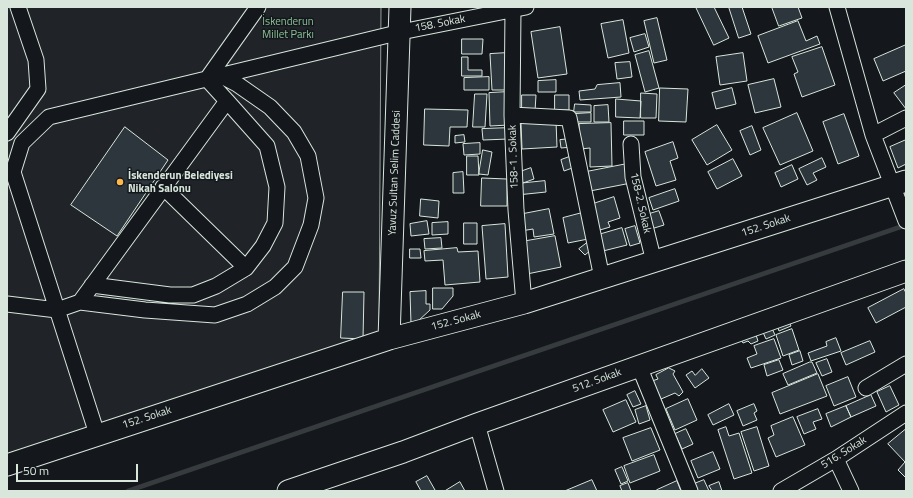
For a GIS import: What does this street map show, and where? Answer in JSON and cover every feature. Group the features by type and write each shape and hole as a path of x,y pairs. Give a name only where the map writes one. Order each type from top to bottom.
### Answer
{"street":[{"path":"7,133 38,89 36,60 18,7"},
{"path":"214,77 258,7"},
{"name":"Yavuz Sultan Selim Caddesi","path":"389,339 401,32 400,7"},
{"path":"837,7 873,135 899,183 906,220"},
{"name":"158. Sokak","path":"97,434 13,172 22,143 49,117 401,32 519,9"},
{"name":"158-1 . Sokak","path":"519,9 512,115 516,210 524,303"},
{"path":"92,284 170,295 193,295 216,286 246,268 263,246 275,223 277,187 267,146 227,101 214,77"},
{"path":"7,304 57,310 80,302 145,310 215,315 247,304 275,287 295,267 312,224 316,198 308,156 294,132 270,107 237,84 214,77"},
{"path":"80,302 227,101"},
{"path":"512,115 569,118 602,278"},
{"path":"873,135 906,118"},
{"name":"158-2. Sokak","path":"631,144 633,177 654,262"},
{"name":"152. Sokak","path":"7,464 389,339 524,303 899,183"},
{"path":"163,187 246,268"},
{"name":"512. Sokak","path":"299,489 906,271"},
{"path":"866,388 906,364"},
{"path":"639,366 690,491"},
{"name":"516. Sokak","path":"781,491 836,459 906,413"},
{"path":"477,424 496,491"},
{"path":"836,459 851,491"}],"green space":[{"name":"İskenderun Millet Parkı","path":"7,7 381,7 379,337 7,454"}],"building":[{"path":"696,7 714,7 729,38 714,45"},
{"path":"729,7 742,7 751,34 739,38"},
{"path":"772,7 798,7 802,18 779,26"},
{"path":"657,18 667,60 654,63 644,21"},
{"path":"623,20 629,53 608,58 601,24"},
{"path":"798,21 806,41 817,36 820,44 768,63 758,36"},
{"path":"560,27 567,74 538,78 531,32"},
{"path":"645,34 649,47 634,52 630,38"},
{"path":"462,39 483,39 482,54 462,54"},
{"path":"906,45 906,71 883,81 874,59"},
{"path":"822,47 835,85 802,97 794,74 798,72 792,57"},
{"path":"649,51 659,88 645,92 635,55"},
{"path":"507,53 508,90 492,90 490,54"},
{"path":"743,53 747,81 720,85 716,57"},
{"path":"462,57 468,57 468,70 482,70 482,76 462,76"},
{"path":"630,62 632,77 617,79 615,63"},
{"path":"489,77 489,90 464,90 464,78"},
{"path":"774,79 781,107 755,113 748,85"},
{"path":"556,80 556,92 538,92 538,81"},
{"path":"620,83 621,97 580,100 579,91 595,89 597,85"},
{"path":"906,85 906,109 894,93"},
{"path":"660,88 688,89 686,122 659,121"},
{"path":"732,88 736,104 716,109 712,93"},
{"path":"508,92 509,125 490,126 489,93"},
{"path":"641,93 657,94 656,118 641,118"},
{"path":"475,94 487,94 485,127 473,127"},
{"path":"522,95 536,95 535,111 522,110"},
{"path":"555,95 569,95 569,110 555,110"},
{"path":"616,99 641,101 640,118 616,117"},
{"path":"575,104 591,105 591,112 574,112"},
{"path":"608,105 609,122 594,122 594,106"},
{"path":"425,109 468,110 467,127 450,127 449,146 424,145"},
{"path":"591,113 591,122 575,122 575,114"},
{"path":"797,113 813,151 780,165 763,128"},
{"path":"844,114 859,156 838,164 823,122"},
{"path":"556,121 557,147 522,149 521,123"},
{"path":"624,121 644,121 644,135 624,135"},
{"path":"611,123 612,166 590,167 590,148 580,149 579,124"},
{"path":"717,125 732,150 707,165 692,140"},
{"path":"752,126 761,150 750,155 740,131"},
{"name":"İskenderun Belediyesi Nikah Salonu","path":"125,127 168,160 117,236 71,205"},
{"path":"509,128 509,139 483,140 482,129"},
{"path":"464,135 465,142 455,143 455,136"},
{"path":"571,139 572,147 561,148 560,140"},
{"path":"906,140 906,164 898,168 890,147"},
{"path":"673,142 678,158 670,161 676,180 656,186 645,152"},
{"path":"480,143 480,154 464,155 463,144"},
{"path":"483,150 492,152 488,175 479,174"},
{"path":"467,156 478,156 479,175 467,175"},
{"path":"572,156 575,167 564,171 561,160"},
{"path":"822,158 826,167 813,173 817,180 807,185 799,169"},
{"path":"733,159 742,176 717,189 708,172"},
{"path":"627,164 631,183 590,191 586,172"},
{"path":"792,165 798,179 781,187 775,173"},
{"path":"531,168 534,179 523,183 520,172"},
{"path":"463,172 464,193 453,193 453,173"},
{"path":"482,178 507,179 507,206 481,206"},
{"path":"545,181 546,192 517,195 516,184"},
{"path":"675,189 679,201 653,210 649,198"},
{"path":"614,197 620,218 608,222 610,227 600,230 593,204"},
{"path":"421,199 439,201 438,218 420,216"},
{"path":"549,209 554,234 534,237 533,229 521,231 518,215"},
{"path":"659,211 664,225 651,229 646,215"},
{"path":"582,213 588,239 568,243 563,218"},
{"path":"427,221 429,234 411,236 410,224"},
{"path":"448,222 448,234 432,235 432,223"},
{"path":"464,223 477,223 477,244 464,244"},
{"path":"505,224 508,277 486,279 482,226"},
{"path":"635,226 640,243 630,246 625,229"},
{"path":"622,228 627,245 603,251 598,235"},
{"path":"555,236 561,267 527,274 521,242"},
{"path":"441,238 442,248 425,249 424,239"},
{"path":"587,243 592,249 585,255 579,249"},
{"path":"457,248 458,252 478,251 480,282 445,285 443,260 425,261 424,251"},
{"path":"410,249 420,249 421,258 410,258"},
{"path":"433,288 453,288 453,296 442,309 433,309"},
{"path":"904,289 906,293 906,307 876,323 868,308"},
{"path":"426,291 426,304 430,304 430,310 418,321 411,324 410,292"},
{"path":"343,292 364,292 363,339 341,338"},
{"path":"787,317 791,326 779,331 776,322"},
{"path":"771,326 775,335 766,339 762,330"},
{"path":"792,329 799,350 783,356 776,335"},
{"path":"755,332 758,341 751,344 748,341 743,343 740,338"},
{"path":"836,338 841,351 811,361 808,353 827,346 826,342"},
{"path":"774,339 781,358 751,368 747,358 757,354 754,346"},
{"path":"870,341 875,352 846,365 841,353"},
{"path":"800,351 803,361 792,365 789,355"},
{"path":"827,359 832,372 822,376 816,363"},
{"path":"779,360 783,370 767,376 764,365"},
{"path":"812,362 817,373 788,385 783,374"},
{"path":"669,368 675,371 673,374 683,392 679,396 675,393 661,399 652,381 658,379 656,375"},
{"path":"702,369 709,378 695,388 686,375 692,371 695,375"},
{"path":"818,374 827,396 780,414 772,393"},
{"path":"848,377 856,397 834,406 826,386"},
{"path":"890,386 899,405 886,412 877,392"},
{"path":"635,391 641,404 633,407 627,395"},
{"path":"871,395 876,406 851,417 846,406"},
{"path":"688,399 697,420 675,430 666,409"},
{"path":"626,400 636,422 613,432 603,410"},
{"path":"729,404 734,415 713,425 708,415"},
{"path":"754,404 757,411 754,413 757,420 743,426 737,411"},
{"path":"646,406 650,420 639,424 635,410"},
{"path":"846,406 851,417 831,427 826,414"},
{"path":"818,409 822,419 813,422 816,429 804,434 797,417"},
{"path":"793,417 805,445 776,457 768,438 774,435 771,426"},
{"path":"726,427 729,436 739,433 752,473 734,479 718,430"},
{"path":"757,427 769,466 754,471 741,432"},
{"path":"651,428 660,450 632,461 623,438"},
{"path":"686,429 693,444 682,449 675,434"},
{"path":"906,429 906,478 898,470 905,462 888,444"},
{"path":"713,452 720,469 698,478 691,461"},
{"path":"654,455 660,471 630,483 624,466"},
{"path":"622,467 628,481 621,484 615,470"},
{"path":"427,476 435,490 421,491 416,482"},
{"path":"592,480 597,491 565,491"},
{"path":"704,480 709,491 698,491 694,484"},
{"path":"677,481 681,491 657,490"},
{"path":"460,482 465,491 445,491"},
{"path":"719,482 722,491 712,491 709,486"},
{"path":"628,483 631,491 622,491 620,486"}],"waterway":[{"path":"128,491 906,225"}],"place":[{"name":"İskenderun Belediyesi Nikah Salonu","path":"120,182"}]}
